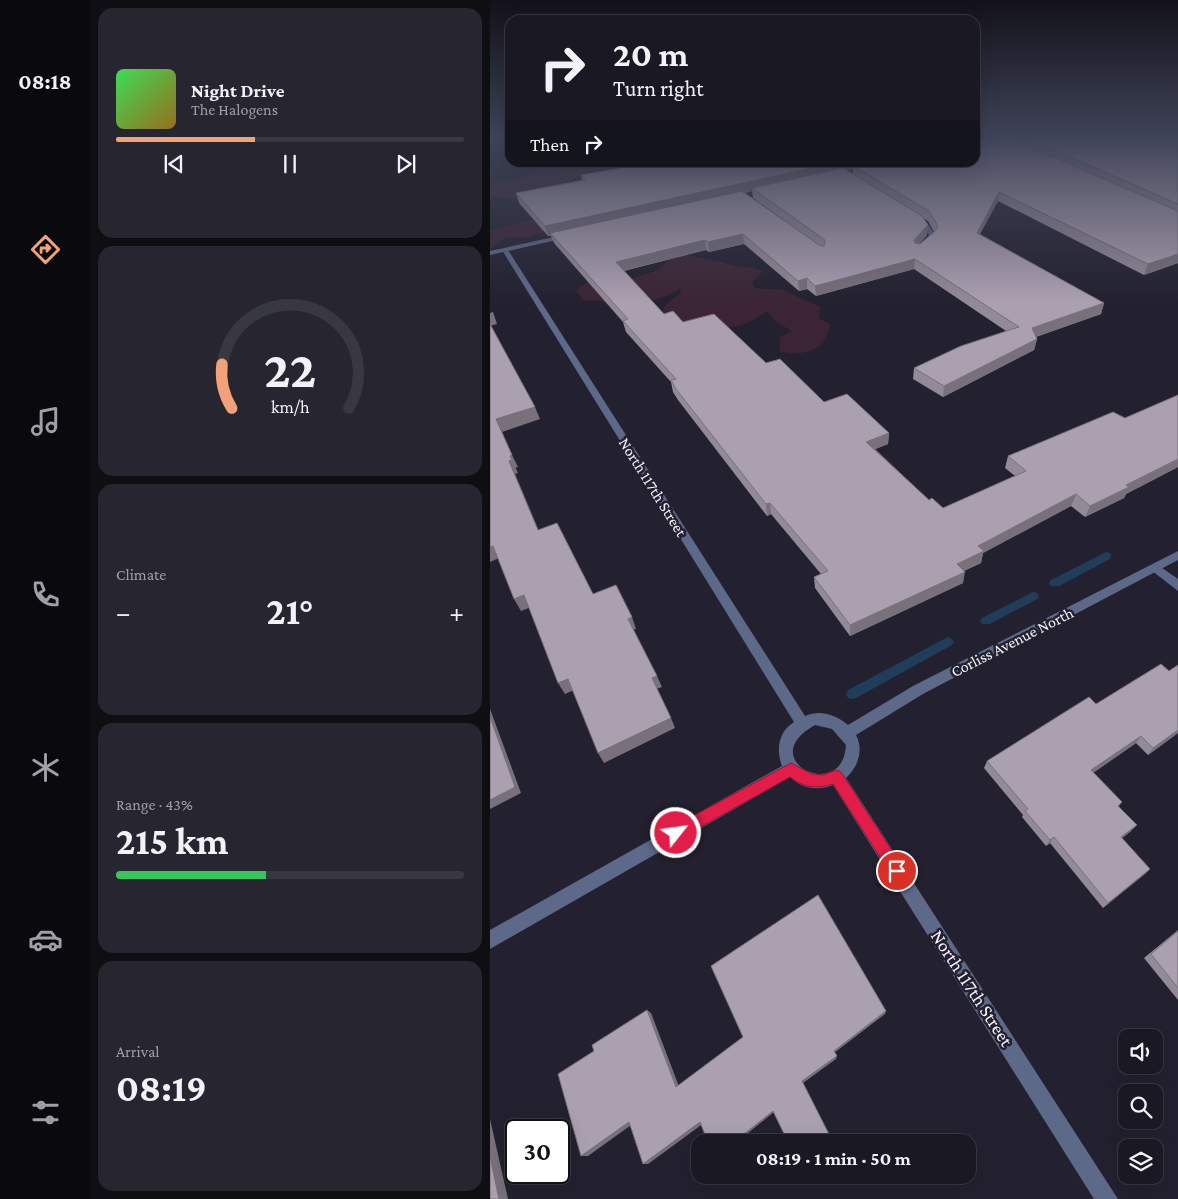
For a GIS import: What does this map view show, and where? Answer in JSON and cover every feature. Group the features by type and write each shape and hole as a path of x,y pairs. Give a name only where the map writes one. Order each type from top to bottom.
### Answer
{"street":[{"path":"909,213 924,223 932,234 931,239 917,251"},
{"path":"490,253 573,235"},
{"name":"North 117th Street","path":"505,250 802,723"},
{"name":"Corliss Avenue North","path":"847,732 918,690 1178,555"},
{"path":"1155,567 1178,586"},
{"path":"824,719 839,725 847,732 853,744 853,754 849,764 836,776 823,781 812,781 800,777 791,769 786,760 784,749 787,739 802,723 824,719"},
{"path":"490,940 791,769"},
{"name":"North 117th Street","path":"836,776 1107,1199"}],"shaded area":[{"path":"490,191 547,191 519,199 490,197"},
{"path":"531,220 549,223 547,231 528,237 510,237 501,240 490,250 490,231"},
{"path":"688,255 763,271 752,282 755,288 783,290 820,307 819,318 831,325 826,338 818,347 807,352 790,353 779,351 780,337 792,331 776,322 767,311 742,325 716,328 661,319 665,307 669,301 680,294 681,288 650,301 625,306 597,301 584,301 576,290 591,280 627,280 659,270 672,256"}],"building":[{"path":"527,191 707,191 545,226 516,193"},
{"path":"742,191 819,245 824,246 825,240 756,191 881,191 922,216 928,225 914,240 915,243 920,244 938,226 929,211 896,191 1132,191 1178,211 1178,254 1148,264 999,192 977,233 1104,303 1032,328 1037,339 944,386 914,368 961,346 1019,327 915,259 815,286 807,278 798,281 743,234 708,242 705,240 616,262 664,314 673,311 683,322 714,314 766,363 780,359 824,402 847,394 889,433 866,442 929,500 932,498 943,508 1026,471 1008,456 1113,412 1125,418 1178,395 1178,459 1126,485 1129,487 1090,506 1076,494 978,546 984,551 957,564 965,572 850,625 814,577 828,571 770,503 766,504 676,389 671,380 676,379 623,321 628,319 550,233"},
{"path":"1148,191 1178,191 1178,204"},
{"path":"490,324 535,407 496,419 512,455 510,456 512,460 509,461 538,530 557,523 593,594 616,585 632,617 628,619 657,676 652,678 671,718 598,753 568,679 558,683 524,595 514,599 493,546 490,547"},
{"path":"1161,664 1169,671 1178,665 1178,730 1153,748 1141,736 1091,770 1122,802 1118,806 1137,825 1121,837 1150,869 1108,903 1054,837 1050,840 1025,811 1028,809 987,761 1089,697 1096,704"},
{"path":"490,717 515,787 490,800"},
{"path":"818,895 886,1011 834,1051 837,1056 802,1081 829,1134 784,1134 773,1111 744,1134 705,1134 700,1122 643,1164 629,1122 581,1156 558,1074 594,1051 592,1045 647,1010 676,1087 743,1037 711,966"},
{"path":"1178,931 1178,988 1151,954"},
{"path":"490,1156 499,1199 490,1199"}],"waterway":[{"path":"1055,583 1106,556"},
{"path":"986,621 1033,596"},
{"path":"852,694 948,642"}],"route":[{"path":"676,833 791,769 800,777 812,781 823,781 836,776 897,871"}]}
